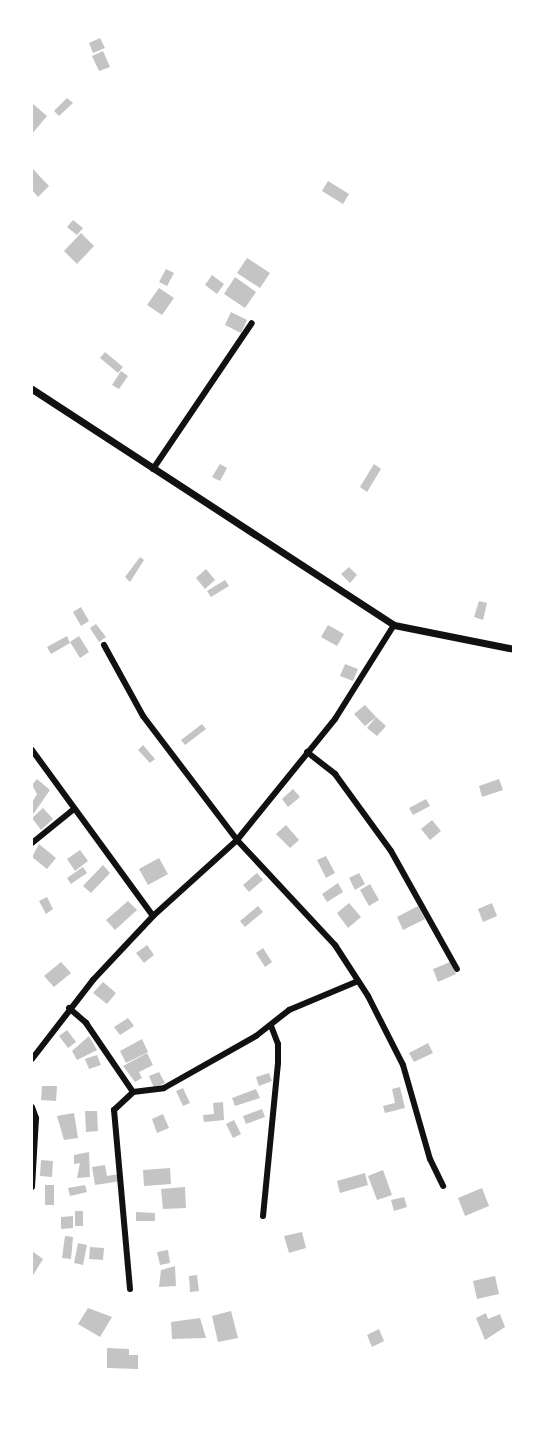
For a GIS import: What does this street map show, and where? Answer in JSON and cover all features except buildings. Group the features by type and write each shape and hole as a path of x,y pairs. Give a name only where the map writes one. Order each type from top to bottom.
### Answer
{"street":[{"path":"153,468 252,323"},
{"path":"32,389 394,625 513,649"},
{"path":"32,1059 69,1009 153,916 237,840 335,719 394,625"},
{"path":"104,645 143,716 237,840 335,945 358,981 403,1065 430,1159 443,1186"},
{"path":"32,750 153,916"},
{"path":"307,752 335,774 391,851 457,969"},
{"path":"32,843 74,808"},
{"path":"130,1289 114,1110 134,1093 164,1088 271,1026 289,1010 358,981"},
{"path":"69,1009 86,1023 134,1093"},
{"path":"263,1216 278,1063 278,1044 271,1026"},
{"path":"32,1107 36,1118 32,1187"}]}
